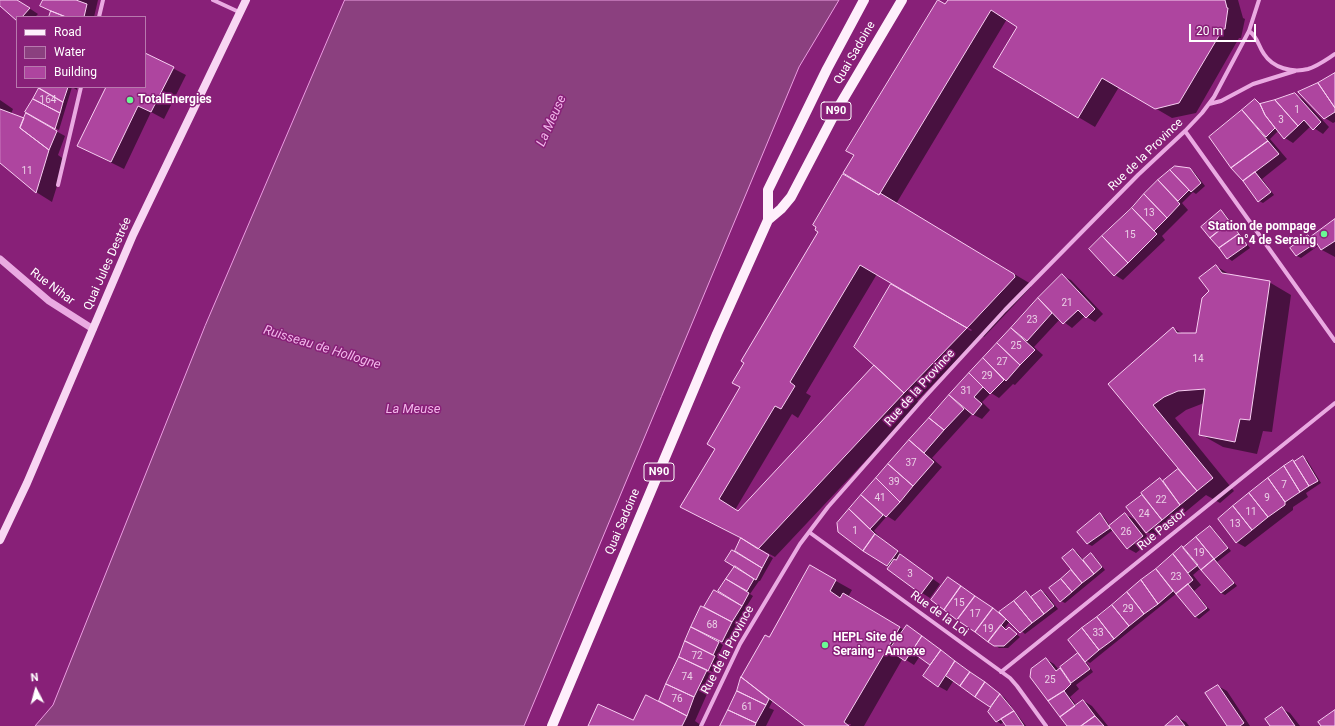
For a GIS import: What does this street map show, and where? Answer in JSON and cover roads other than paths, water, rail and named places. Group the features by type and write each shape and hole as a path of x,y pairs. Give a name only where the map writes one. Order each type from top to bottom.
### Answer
{"main road":[{"name":"Quai Jules Destrée","path":"0,540 27,483 133,235 246,0"},
{"name":"Quai Sadoine","path":"552,726 717,334 768,220 768,190 826,69 864,0"},
{"name":"Quai Sadoine","path":"768,220 781,209 791,197 835,113 902,0"}],"street":[{"path":"99,16 103,0"},
{"path":"213,0 239,12"},
{"name":"Rue de la Province","path":"701,726 740,644 800,544 828,507 924,398 1005,310 1138,175 1185,131 1208,105 1249,31 1259,0"},
{"path":"1249,31 1256,37 1264,55 1276,66 1297,70"},
{"name":"Rue de la Province","path":"1208,105 1228,98 1253,84 1297,70 1308,69 1335,54"},
{"path":"58,185 82,88"},
{"path":"1185,131 1335,341"},
{"name":"Rue Nihar","path":"0,259 49,301 93,329"},
{"name":"Rue Pastor","path":"1001,672 1335,403"},
{"name":"Rue de la Loi","path":"809,532 1001,672 1017,686 1046,726"}],"water":[{"name":"La Meuse","path":"345,0 839,0 799,67 524,726 35,726 53,705 205,326"}],"place":[{"name":"TotalEnergies","path":"130,100"},
{"name":"Station de pompage n°4 de Seraing","path":"1324,234"},
{"name":"HEPL Site de Seraing - Annexe","path":"825,645"}],"water label":[{"name":"Ruisseau de Hollogne","path":"322,348"}]}
